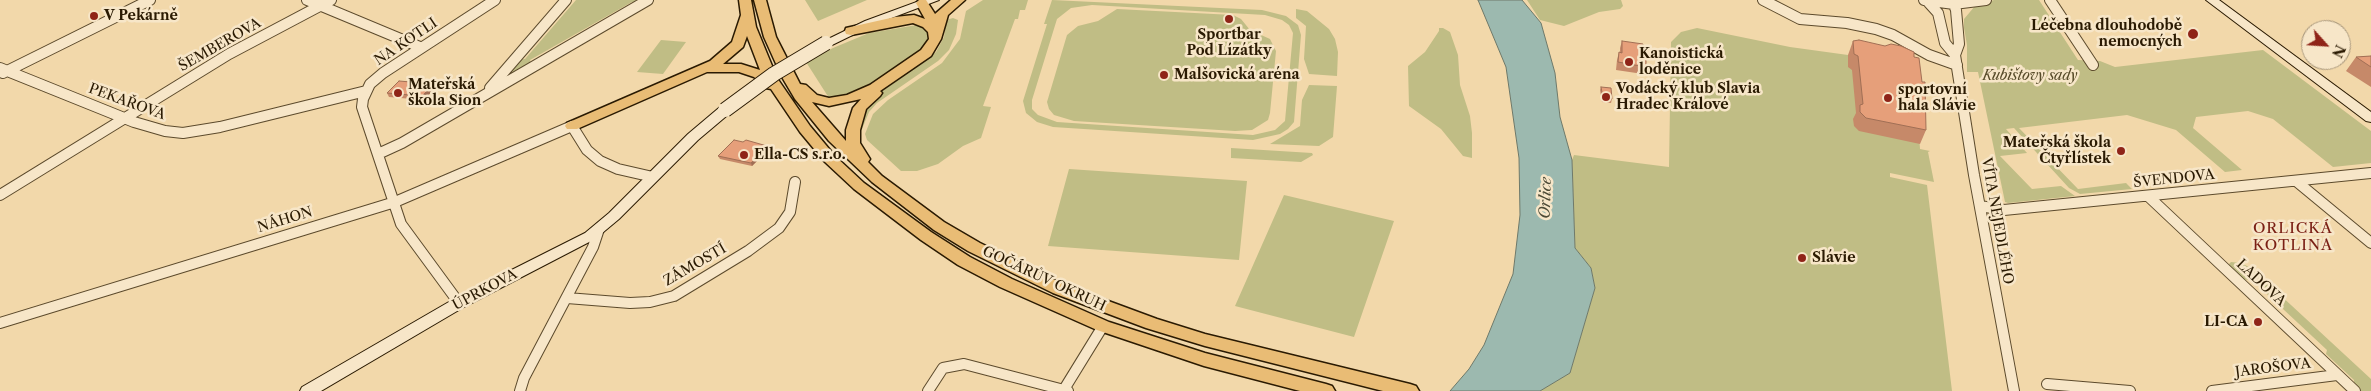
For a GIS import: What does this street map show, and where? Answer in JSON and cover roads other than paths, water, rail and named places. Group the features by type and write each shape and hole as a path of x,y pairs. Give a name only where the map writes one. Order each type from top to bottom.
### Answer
{"main road":[{"name":"GOČÁRŮV OKRUH","path":"760,0 770,37 800,96 834,138 877,179 939,226 1015,269 1093,303 1205,340 1410,391"},
{"path":"877,179 855,148 852,137 853,126 858,113 867,100 926,53 935,39 942,13 959,0"},
{"path":"927,2 933,21 935,39"},
{"name":"GOČÁRŮV OKRUH","path":"746,7 762,61 779,93 805,129 830,158 859,186 891,212 956,256 997,279 1103,326 1204,359 1326,391"},
{"path":"572,126 716,64 735,48 742,35 746,7"},
{"path":"852,31 895,21 919,20 926,22 933,30 935,39"},
{"path":"694,75 721,67 741,68 759,74 779,93"},
{"path":"789,77 812,98 830,102 858,97 896,75"}],"street":[{"path":"2,71 150,0"},
{"path":"307,0 420,47"},
{"name":"ŠEMBEROVA","path":"0,195 229,54 331,0"},
{"name":"NA KOTLI","path":"366,91 383,73 420,47 495,0"},
{"path":"484,95 566,0"},
{"path":"378,154 402,143 648,0"},
{"path":"1763,0 1800,19 1847,23 1876,29 1893,35 1929,55 1956,60"},
{"path":"1928,1 1968,4 1986,0"},
{"path":"2050,0 2093,65"},
{"path":"2212,0 2371,118"},
{"name":"VÍTA NEJEDLÉHO","path":"1928,1 1938,13 1945,43 1956,60"},
{"path":"852,31 927,2"},
{"name":"VÍTA NEJEDLÉHO","path":"1953,2 1956,10 1959,44 1956,60 1980,206 2014,391"},
{"name":"ÚPRKOVA","path":"308,391 459,304 573,246 599,229 693,137 725,110 780,70 826,43 852,31"},
{"name":"PEKAŘOVA","path":"2,71 125,118 165,131 198,132 366,91"},
{"path":"366,91 362,108 401,224 459,304"},
{"path":"572,126 587,150 600,161 612,167 653,177"},
{"name":"NÁHON","path":"0,324 395,202 572,126"},
{"name":"ŠVENDOVA","path":"1980,206 2004,210 2371,173"},
{"path":"2296,181 2371,244"},
{"name":"ZÁMOSTÍ","path":"567,298 630,303 650,302 674,296 748,251 779,228 790,212 793,202 794,182"},
{"name":"LADOVA","path":"2148,196 2355,391"},
{"path":"520,391 524,378 593,248 599,229"},
{"path":"928,391 943,368 950,364 964,364 1065,391 1103,326"},
{"name":"JAROŠOVA","path":"2212,391 2338,375"},
{"path":"2047,384 2130,391"}],"water":[{"name":"Orlice","path":"1478,0 1522,0 1541,23 1555,73 1560,117 1572,160 1575,248 1591,268 1595,288 1570,373 1540,391 1450,391 1469,369 1484,345 1513,274 1520,215 1519,158 1506,67"}],"place":[{"name":"V Pekárně","path":"94,16"},
{"name":"Sportbar Pod Lízátky","path":"1229,19"},
{"name":"Léčebna dlouhodobě nemocných","path":"2193,34"},
{"name":"Kanoistická loděnice","path":"1629,62"},
{"name":"Malšovická aréna","path":"1164,75"},
{"name":"Mateřská škola Sion","path":"398,93"},
{"name":"Vodácký klub Slavia Hradec Králové","path":"1606,97"},
{"name":"sportovní hala Slávie","path":"1888,98"},
{"name":"Mateřská škola Čtyřlístek","path":"2121,151"},
{"name":"Ella-CS s.r.o.","path":"744,155"},
{"name":"Slávie","path":"1802,258"},
{"name":"LI-CA","path":"2258,322"}],"district":[{"name":"ORLICKÁ KOTLINA","path":"2293,238"}],"park label":[{"name":"Kubištovy sady","path":"2030,76"}]}
